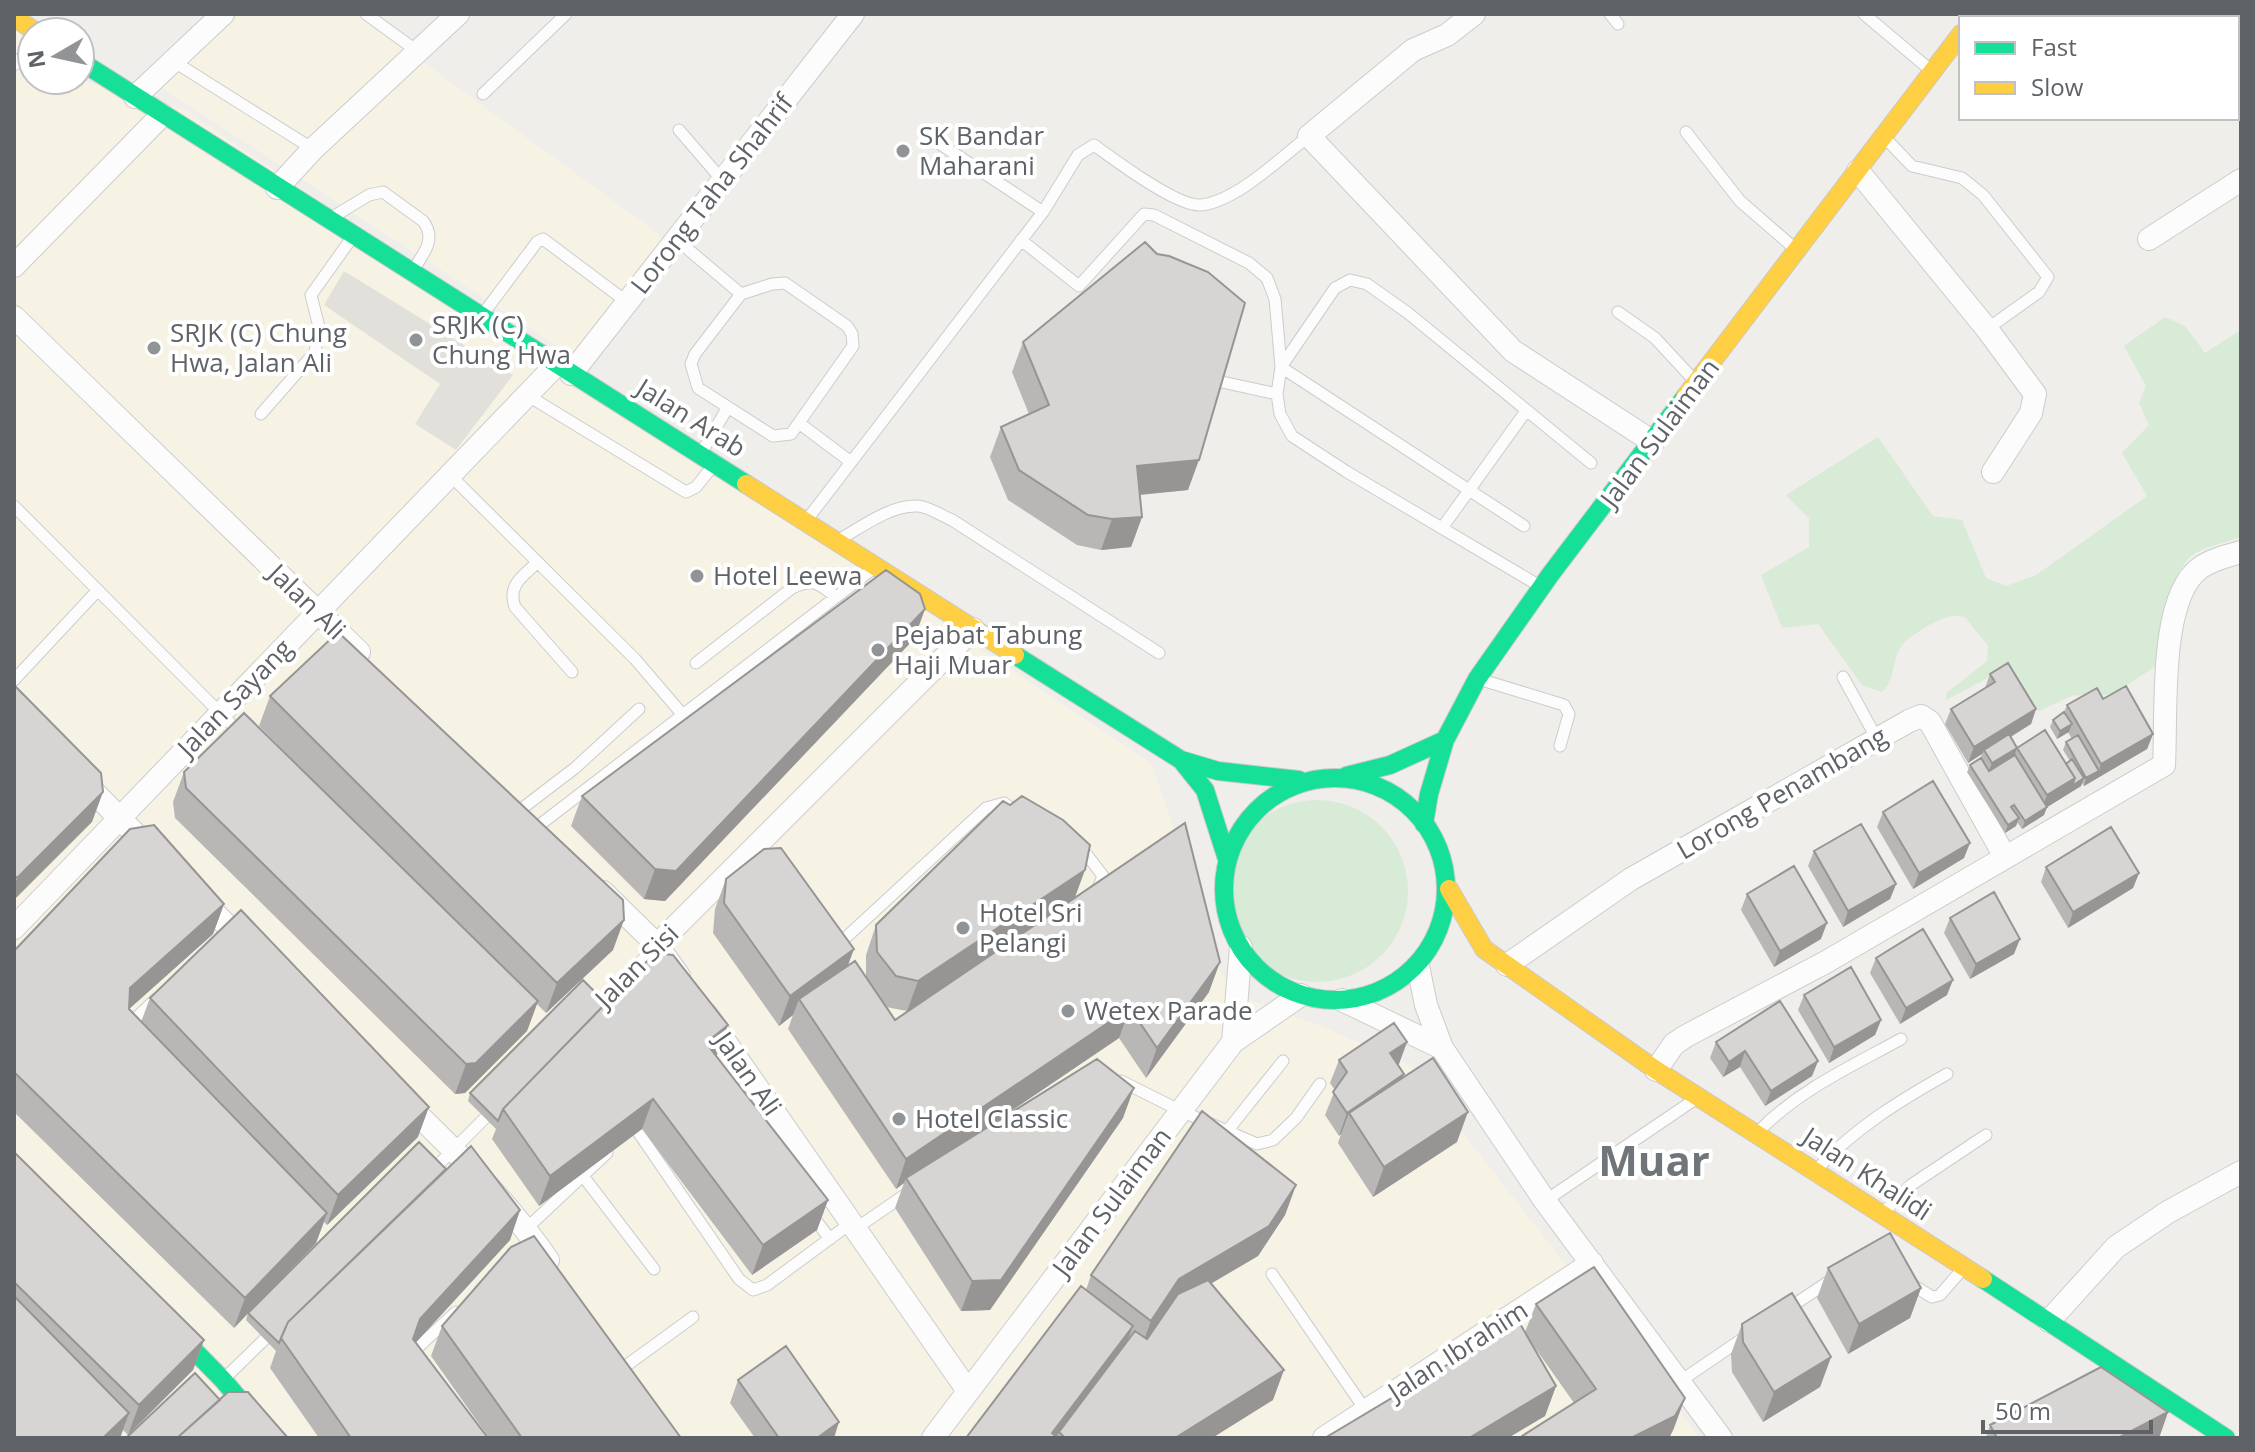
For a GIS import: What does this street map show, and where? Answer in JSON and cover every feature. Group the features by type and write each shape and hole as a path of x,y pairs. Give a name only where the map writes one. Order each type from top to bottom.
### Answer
{"main road":[{"name":"Jalan Sulaiman","path":"1424,824 1429,794 1445,740 1477,679 1542,587 1959,37"},
{"name":"Jalan Arab","path":"96,71 1181,760 1205,790 1227,859"},
{"path":"1181,760 1218,771 1299,780 1329,778 1359,775 1390,765 1445,740"},
{"path":"1299,780 1274,793 1253,811 1238,833 1227,859 1224,889 1228,919 1241,947 1257,967 1277,984 1301,995 1342,1000 1370,995 1396,984 1438,951 1469,950 1436,845 1424,824 1381,788 1356,780 1329,778"},
{"path":"1422,961 1443,924 1449,889"},
{"name":"Jalan Khalidi","path":"1469,950 1507,965 1697,1097 2049,1321 2226,1438"},
{"path":"157,1313 218,1385 272,1438"}],"street":[{"path":"135,97 223,14"},
{"path":"277,188 313,149 458,14"},
{"name":"Lorong Taha Shahrif","path":"564,369 627,302 853,14"},
{"path":"1474,14 1447,35 1413,50 1309,136 1513,351 1653,442"},
{"path":"14,266 162,115"},
{"path":"1858,171 1987,329 2035,394 2031,413 1993,472"},
{"path":"2149,239 2241,180"},
{"name":"Jalan Ali","path":"14,317 374,667"},
{"name":"Jalan Sayang","path":"14,928 527,395 564,369"},
{"path":"1656,1070 1674,1044 1686,1036 1826,962 2164,765 2167,657 2182,591 2200,568 2241,552"},
{"name":"Jalan Sisi","path":"657,945 767,846 973,629"},
{"name":"Lorong Penambang","path":"1507,965 1631,879 1921,716 1930,722 2005,857"},
{"path":"67,764 164,863"},
{"path":"514,805 542,832"},
{"name":"Jalan Ali","path":"592,881 657,945 729,1056 968,1391"},
{"path":"186,885 226,935 264,963"},
{"path":"1233,1042 1241,947"},
{"path":"1422,961 1426,1005 1442,1048 1545,1201 1720,1438"},
{"path":"1233,1042 1301,995"},
{"path":"1342,1000 1442,1048"},
{"name":"Jalan Sulaiman","path":"933,1438 1233,1042"},
{"path":"387,1084 453,1150 561,1278"},
{"path":"2049,1321 2116,1247 2168,1212 2241,1172"},
{"name":"Jalan Ibrahim","path":"1324,1438 1592,1263"},
{"path":"618,1361 640,1391"},
{"path":"2233,1438 2241,1434"}],"lane":[{"path":"366,14 417,51"},
{"path":"483,94 566,14"},
{"path":"1610,14 1618,24"},
{"path":"1864,14 1932,71"},
{"path":"173,61 313,149"},
{"path":"679,130 723,181"},
{"path":"1686,132 1740,201 1797,250"},
{"path":"807,520 1043,212 1078,155 1094,145 1149,185 1198,206 1227,198 1309,136"},
{"path":"1884,137 1912,166 1962,178 1983,195 2048,277 2039,292 1987,329"},
{"path":"937,142 1043,212"},
{"path":"329,220 369,195 383,192 428,227 428,246 412,273"},
{"path":"1079,286 1144,214 1154,215 1249,263 1267,278 1275,299 1281,367 1277,394 1280,414 1292,436 1542,587"},
{"path":"261,414 315,352 319,327 311,295 354,236"},
{"path":"481,317 537,242 543,239 627,302"},
{"path":"677,240 741,294"},
{"path":"1021,240 1091,297"},
{"path":"1281,367 1335,288 1350,280 1367,284 1408,313 1591,463"},
{"path":"785,283 847,326 852,334 853,346 791,434 773,436 728,407 698,388 691,364 695,354 741,294 785,283"},
{"path":"1618,312 1655,338 1697,385"},
{"path":"1281,367 1524,526"},
{"path":"1197,377 1277,394"},
{"path":"527,395 686,492 696,487 728,407"},
{"path":"1442,528 1526,411"},
{"path":"799,423 851,462"},
{"path":"450,475 635,659 683,715"},
{"path":"14,506 254,747"},
{"path":"838,540 874,520 918,506 952,520 1159,653"},
{"path":"538,562 514,584 511,596 515,607 572,672"},
{"path":"542,832 683,715 877,566"},
{"path":"696,663 792,588 806,582 817,583 836,597"},
{"path":"14,680 98,590"},
{"path":"1843,677 1877,739"},
{"path":"1477,679 1564,705 1569,714 1560,746"},
{"path":"514,805 575,768 639,709"},
{"path":"841,942 986,808 1004,803 1027,818"},
{"path":"1063,840 1087,855 1103,876 1095,895 1082,903"},
{"path":"833,931 847,955"},
{"name":"Jalan Sisi","path":"586,1017 657,945"},
{"path":"131,1038 135,1019 167,989"},
{"path":"1756,1134 1793,1100 1901,1039"},
{"path":"1228,1130 1283,1061"},
{"path":"1814,1171 1843,1142 1892,1105 1947,1074"},
{"path":"1112,1076 1257,1144 1273,1140 1296,1118 1320,1084"},
{"path":"1545,1201 1697,1097"},
{"path":"420,1183 499,1104"},
{"path":"528,1239 583,1176 646,1117"},
{"path":"634,1126 739,1279 753,1290 767,1285 830,1239 920,1184"},
{"path":"1882,1215 1911,1185 1986,1135"},
{"path":"583,1176 654,1269"},
{"path":"803,1203 830,1239"},
{"path":"1903,1278 1932,1297 1940,1295 1965,1267"},
{"path":"1272,1274 1366,1411"},
{"path":"1770,1321 1835,1277"},
{"path":"410,1366 415,1350 469,1300"},
{"path":"618,1361 693,1317"},
{"path":"218,1385 278,1326"},
{"path":"1679,1382 1757,1329"}],"shaded area":[{"path":"14,14 24,14 27,16 16,16 16,96 96,96 96,85 183,109 1151,764 1173,826 1197,939 1236,995 1321,1026 1410,1065 1700,1438 14,1438"},
{"path":"234,14 357,14 664,238 574,357 159,86"},
{"name":"SRJK (C) Chung Hwa","path":"344,271 513,375 456,450 415,424 440,384 324,305"}],"green space":[{"path":"2165,317 2185,326 2205,353 2241,330 2241,537 2199,551 2185,562 2167,606 2156,666 2115,693 2094,697 2074,695 2039,711 2011,669 2003,670 1946,700 1946,693 1987,661 1988,646 1965,617 1940,620 1906,641 1882,692 1862,685 1818,624 1782,628 1761,575 1809,547 1809,518 1786,495 1878,437 1933,516 1962,520 1986,578 2006,586 2036,575 2147,496 2122,453 2149,425 2139,403 2146,386 2124,346"},
{"path":"1317,800 1352,807 1381,827 1401,856 1408,891 1401,926 1381,955 1352,975 1317,982 1282,975 1253,955 1233,926 1226,891 1233,856 1253,827 1282,807"}],"building":[{"path":"1145,242 1157,254 1208,272 1245,303 1199,460 1137,466 1142,517 1112,519 1088,515 1019,470 1001,427 1049,405 1023,342"},
{"path":"886,570 920,594 925,609 676,871 655,869 582,796"},
{"path":"338,632 623,900 624,920 557,983 270,696"},
{"path":"2008,663 2036,709 1974,747 1951,709 1995,682 1990,674"},
{"path":"14,685 101,773 103,792 17,878 14,875"},
{"path":"2126,686 2153,734 2101,764 2067,705 2097,688 2103,699"},
{"path":"2064,712 2072,724 2060,731 2053,720"},
{"path":"244,713 538,1001 476,1063 466,1064 186,788 184,772"},
{"path":"2045,730 2075,778 2047,795 2017,748"},
{"path":"2009,734 2017,748 1992,763 1984,750"},
{"path":"2078,735 2099,771 2086,778 2066,742"},
{"path":"2015,755 2047,807 2025,821 2014,805 2011,807 2019,818 2008,825 1970,765 1981,758 1989,771"},
{"path":"2072,759 2084,778 2072,786 2075,778 2066,764"},
{"path":"1933,781 1970,843 1919,873 1883,812"},
{"name":"Hotel Sri Pelangi","path":"1022,796 1063,820 1090,845 1085,870 918,981 896,976 877,952 876,925 1003,801 1010,805"},
{"name":"Wetex Parade","path":"1185,823 1220,962 1157,1048 1130,1008 906,1159 799,999 855,961 895,1020"},
{"path":"1861,824 1896,884 1848,911 1814,851"},
{"path":"154,825 224,904 130,988 129,1009 327,1213 245,1298 14,1072 14,951 130,829"},
{"path":"2111,827 2139,873 2073,912 2046,867"},
{"path":"781,848 854,949 790,996 724,903 726,879 764,849"},
{"path":"1794,866 1827,923 1780,951 1747,894"},
{"path":"1994,892 2020,939 1976,964 1950,918"},
{"path":"241,910 429,1107 338,1195 150,998"},
{"path":"1923,929 1953,980 1906,1008 1876,958"},
{"path":"655,953 673,955 728,1025 706,1043 828,1200 763,1245 653,1099 550,1176 503,1109"},
{"path":"1851,967 1881,1020 1834,1047 1804,995"},
{"path":"583,980 606,1003 503,1109 498,1121 470,1093"},
{"path":"1780,1001 1818,1061 1771,1091 1745,1051 1729,1062 1716,1042"},
{"path":"1394,1023 1407,1042 1390,1053 1404,1074 1347,1113 1333,1092 1347,1072 1339,1060"},
{"path":"1433,1058 1468,1112 1384,1167 1349,1113"},
{"path":"1097,1059 1134,1088 1001,1280 972,1281 906,1178"},
{"path":"1202,1111 1296,1185 1269,1226 1179,1279 1151,1321 1091,1275"},
{"path":"419,1142 446,1169 288,1322 279,1343 248,1313"},
{"path":"471,1146 520,1210 420,1319 413,1339 488,1438 351,1438 281,1338 288,1322"},
{"path":"14,1152 204,1340 139,1405 14,1282"},
{"path":"1890,1233 1921,1288 1859,1324 1828,1268"},
{"path":"534,1236 681,1438 522,1438 442,1326 511,1247"},
{"path":"1594,1267 1685,1398 1675,1416 1631,1438 1523,1438 1596,1389 1536,1304"},
{"path":"1208,1280 1284,1370 1175,1438 1065,1438 1059,1432 1135,1331 1147,1339 1178,1294"},
{"path":"1081,1286 1133,1326 1052,1433 1058,1438 966,1438"},
{"path":"1792,1293 1831,1357 1774,1392 1743,1342 1742,1324"},
{"path":"14,1296 129,1413 103,1438 14,1438"},
{"path":"1519,1322 1556,1386 1469,1438 1325,1438"},
{"path":"786,1346 839,1422 817,1438 779,1438 738,1380"},
{"path":"2101,1367 2168,1412 2118,1438 1997,1438 1990,1425"},
{"path":"195,1373 220,1400 177,1438 126,1438"},
{"path":"228,1392 248,1392 288,1438 177,1438"}],"traffic: fast":[{"path":"96,71 746,484"},
{"path":"1424,824 1429,794 1445,740 1477,679 1550,575 1685,397"},
{"path":"1015,655 1181,760 1205,790 1227,859"},
{"path":"1346,776 1390,765 1445,740"},
{"path":"1181,760 1218,771 1299,780"},
{"path":"1335,778 1378,786 1414,810 1438,846 1446,889 1438,932 1414,968 1378,992 1335,1000 1292,992 1256,968 1232,932 1224,889 1232,846 1256,810 1292,786 1335,778"},
{"path":"1983,1279 2226,1438"},
{"path":"170,1326 223,1380 272,1438"}],"traffic: slow":[{"path":"1685,397 1959,37"},
{"path":"746,484 1015,655"},
{"path":"1449,889 1484,949 1656,1070 1983,1279"}],"place":[{"name":"SK Bandar Maharani","path":"903,151"},
{"name":"SRJK (C) Chung Hwa","path":"416,340"},
{"name":"SRJK (C) Chung Hwa, Jalan Ali","path":"154,348"},
{"name":"Hotel Leewa","path":"697,576"},
{"name":"Pejabat Tabung Haji Muar","path":"878,650"},
{"name":"Hotel Sri Pelangi","path":"963,928"},
{"name":"Wetex Parade","path":"1068,1011"},
{"name":"Hotel Classic","path":"899,1119"}],"district":[{"name":"Muar","path":"1654,1161"}]}
